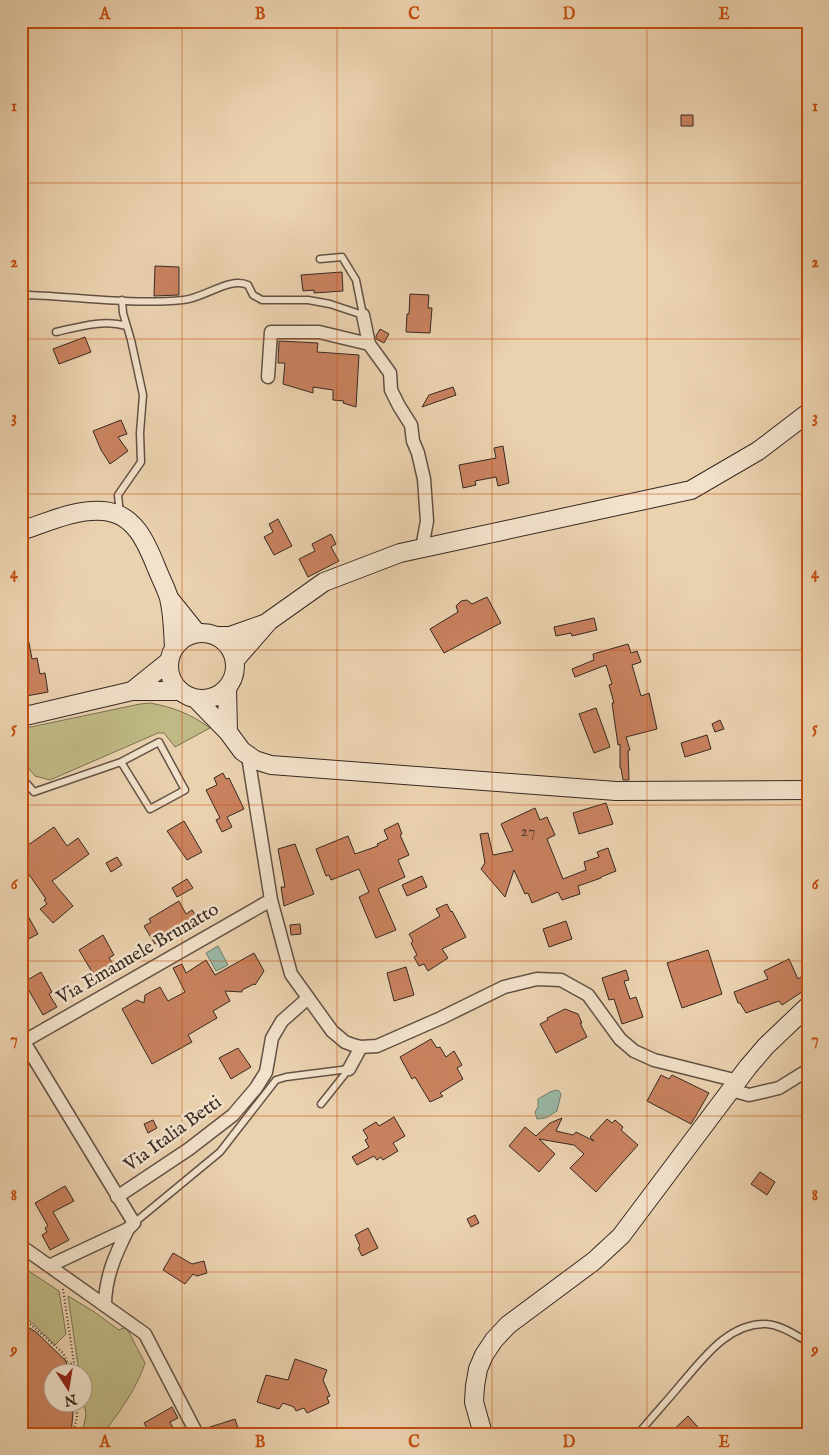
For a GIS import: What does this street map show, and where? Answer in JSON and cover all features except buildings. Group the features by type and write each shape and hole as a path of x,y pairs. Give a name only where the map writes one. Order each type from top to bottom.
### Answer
{"main road":[{"path":"235,660 269,622 324,582 400,553 691,490 758,451 808,413"},
{"path":"21,531 88,511 105,511 120,515 131,522 142,535 169,597 198,633"},
{"path":"169,597 172,618 169,673 172,683 187,696 196,699 208,699 228,688 233,680 236,670 235,660 228,646 217,636"},
{"path":"132,690 171,655 180,640 198,633 230,636 269,622"},
{"path":"228,688 228,732"},
{"path":"21,717 132,690 179,691"},
{"path":"196,699 248,756 280,766 616,791 808,790"},
{"path":"483,1434 474,1402 475,1386 478,1369 484,1355 494,1340 508,1326 594,1260 621,1236 734,1085 766,1046 808,1006"}],"street":[{"path":"363,315 370,344 390,373 391,390 410,425 418,453 424,479 427,521 422,548"},
{"path":"268,377 271,332 319,332 370,344"},
{"path":"248,756 271,900 291,974 332,1032 338,1037 361,1047 385,1044 504,987 537,979 561,980 588,996 620,1039 634,1051 654,1060 734,1085 749,1095 780,1088 808,1070"},
{"name":"Via Emanuele Brunatto","path":"22,1040 271,900"},
{"name":"Via Italia Betti","path":"117,1197 189,1149 233,1115 256,1088 266,1072 272,1038 282,1021 308,998"},
{"path":"22,1040 117,1197 131,1226"},
{"path":"349,1068 361,1047"},
{"path":"49,1266 131,1226"},
{"path":"105,1304 105,1291 114,1257 131,1226"},
{"path":"21,1246 145,1334 197,1434"}],"lane":[{"path":"21,296 122,300 184,300 233,283 242,282 248,285 253,295 262,300 308,300 330,304 363,315 356,280 342,257 320,259"},
{"path":"120,515 118,495 142,462 140,433 143,395 131,340 126,326 122,300"},
{"path":"56,332 88,325 119,324 126,326"},
{"path":"21,777 34,792 121,762 159,742 185,790 150,809 121,762"},
{"path":"321,1104 349,1068"},
{"path":"131,1226 220,1152 276,1080 349,1068"},
{"path":"638,1434 709,1352 731,1335 746,1327 764,1324 790,1332 808,1342"}],"path":[{"path":"68,1279 62,1292 74,1362"},
{"path":"21,1319 63,1353 68,1362"},
{"path":"73,1434 77,1412"}],"shaded area":[{"path":"150,703 182,712 210,728 175,747 164,733 158,733 50,780 35,776 21,759 21,729"},
{"path":"218,946 228,965 216,971 206,953"},
{"path":"556,1090 561,1094 557,1111 546,1118 537,1119 535,1112 538,1107 538,1099"},
{"path":"21,1266 59,1291 66,1334 55,1345 30,1321 21,1317"},
{"path":"68,1296 119,1330 126,1327 145,1363 132,1391 103,1434 82,1434 86,1412 92,1412 92,1362 78,1362"}]}
